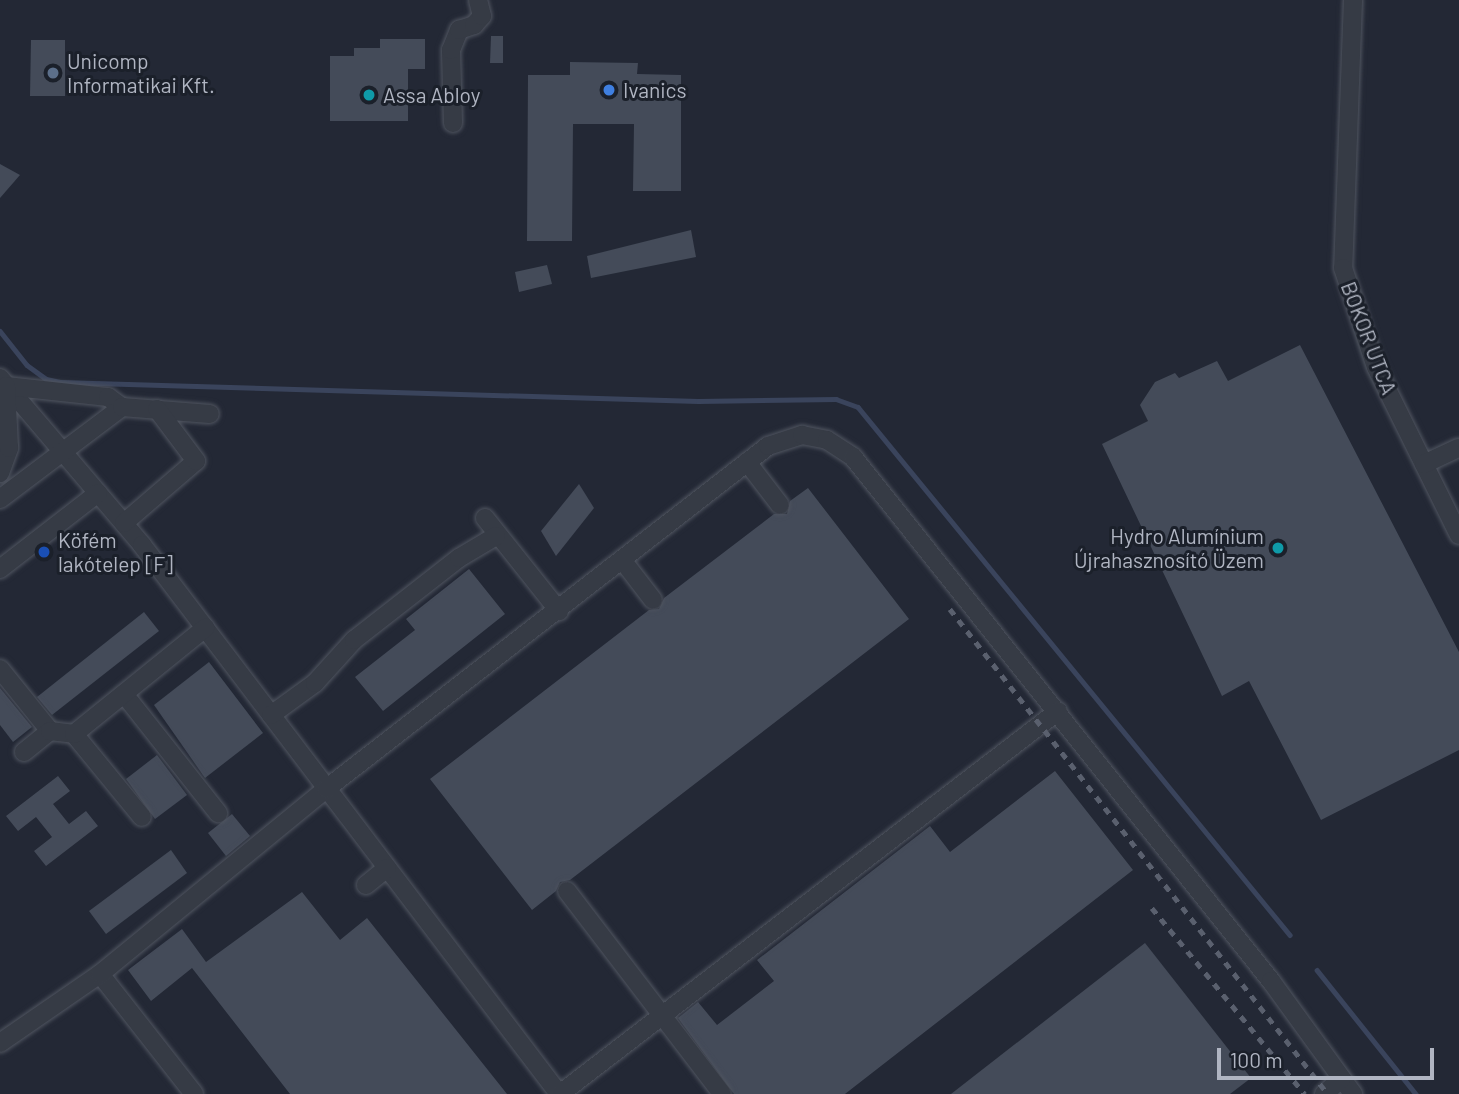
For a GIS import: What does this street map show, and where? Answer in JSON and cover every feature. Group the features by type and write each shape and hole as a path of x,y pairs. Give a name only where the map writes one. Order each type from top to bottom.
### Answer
{"street":[{"path":"453,123 451,50 459,30 474,25 482,16 478,0"},
{"name":"BOKOR UTCA","path":"1353,0 1343,268 1376,367 1459,536"},
{"path":"3,382 108,397 122,407 209,414"},
{"path":"3,382 124,523 559,1094 1058,711"},
{"path":"0,473 9,448 3,382"},
{"path":"0,499 122,407"},
{"path":"124,523 196,461 157,409"},
{"path":"0,1044 100,974 326,789 559,611 747,462 791,435 827,440 853,457 1271,981 1353,1094"},
{"path":"1424,464 1459,448"},
{"path":"747,462 780,505"},
{"path":"0,569 98,494"},
{"path":"485,518 496,536 559,611"},
{"path":"271,715 315,682 354,640 459,558 496,536"},
{"path":"623,561 653,600"},
{"path":"74,734 205,628"},
{"path":"0,669 50,731 74,734 142,817"},
{"path":"124,694 218,813"},
{"path":"24,752 50,731"},
{"path":"366,885 387,869"},
{"path":"567,891 722,1094"},
{"path":"100,974 194,1094"},
{"path":"1324,1094 1341,1079"}],"building":[{"path":"491,36 503,36 503,63 490,63"},
{"name":"Assa Abloy","path":"380,39 425,39 425,69 408,69 408,121 330,121 330,56 354,56 354,48 380,48"},
{"path":"31,40 65,40 65,96 30,96"},
{"path":"570,62 638,63 637,74 681,75 681,191 633,191 634,124 573,124 572,241 527,241 528,75 570,75"},
{"path":"0,164 20,175 0,198"},
{"path":"691,230 696,257 591,278 587,256"},
{"path":"547,265 552,284 519,292 515,272"},
{"name":"Hydro Alumínium Újrahasznosító Üzem","path":"1300,345 1459,652 1459,750 1321,820 1249,681 1222,696 1102,444 1148,421 1140,405 1155,382 1175,373 1179,378 1217,361 1228,381"},
{"path":"579,484 594,508 556,556 541,531"},
{"path":"808,488 909,619 570,880 560,882 556,891 532,910 430,779 649,610 659,609 664,598 774,514 787,514 790,501"},
{"path":"469,569 505,614 383,711 355,677 415,630 406,619"},
{"path":"144,612 159,631 52,715 37,697"},
{"path":"209,662 263,733 205,778 154,705"},
{"path":"0,688 32,727 13,742 0,725"},
{"path":"157,755 187,795 155,819 126,779"},
{"path":"1055,771 1133,870 845,1094 734,1094 678,1018 698,1002 717,1025 774,981 757,960 930,826 950,852"},
{"path":"58,776 70,791 53,804 69,824 86,811 98,826 46,866 34,851 52,837 36,817 18,831 6,816"},
{"path":"232,814 250,836 226,856 208,833"},
{"path":"171,850 187,873 106,934 89,911"},
{"path":"302,892 340,940 367,918 507,1094 290,1094 192,968 151,1001 128,970 182,929 206,962"},
{"path":"1145,943 1251,1078 1230,1094 951,1094"}],"waterway":[{"path":"0,331 27,365 46,379 60,382 698,401 836,399 858,407 1290,935"},
{"path":"1317,970 1416,1094"}],"railway":[{"path":"950,609 1328,1094"},
{"path":"1152,908 1305,1094"}],"place":[{"name":"Unicomp Informatikai Kft.","path":"53,73"},
{"name":"Ivanics","path":"609,90"},
{"name":"Assa Abloy","path":"369,95"},
{"name":"Hydro Alumínium Újrahasznosító Üzem","path":"1278,548"},
{"name":"Köfém lakótelep [F]","path":"44,552"}]}
